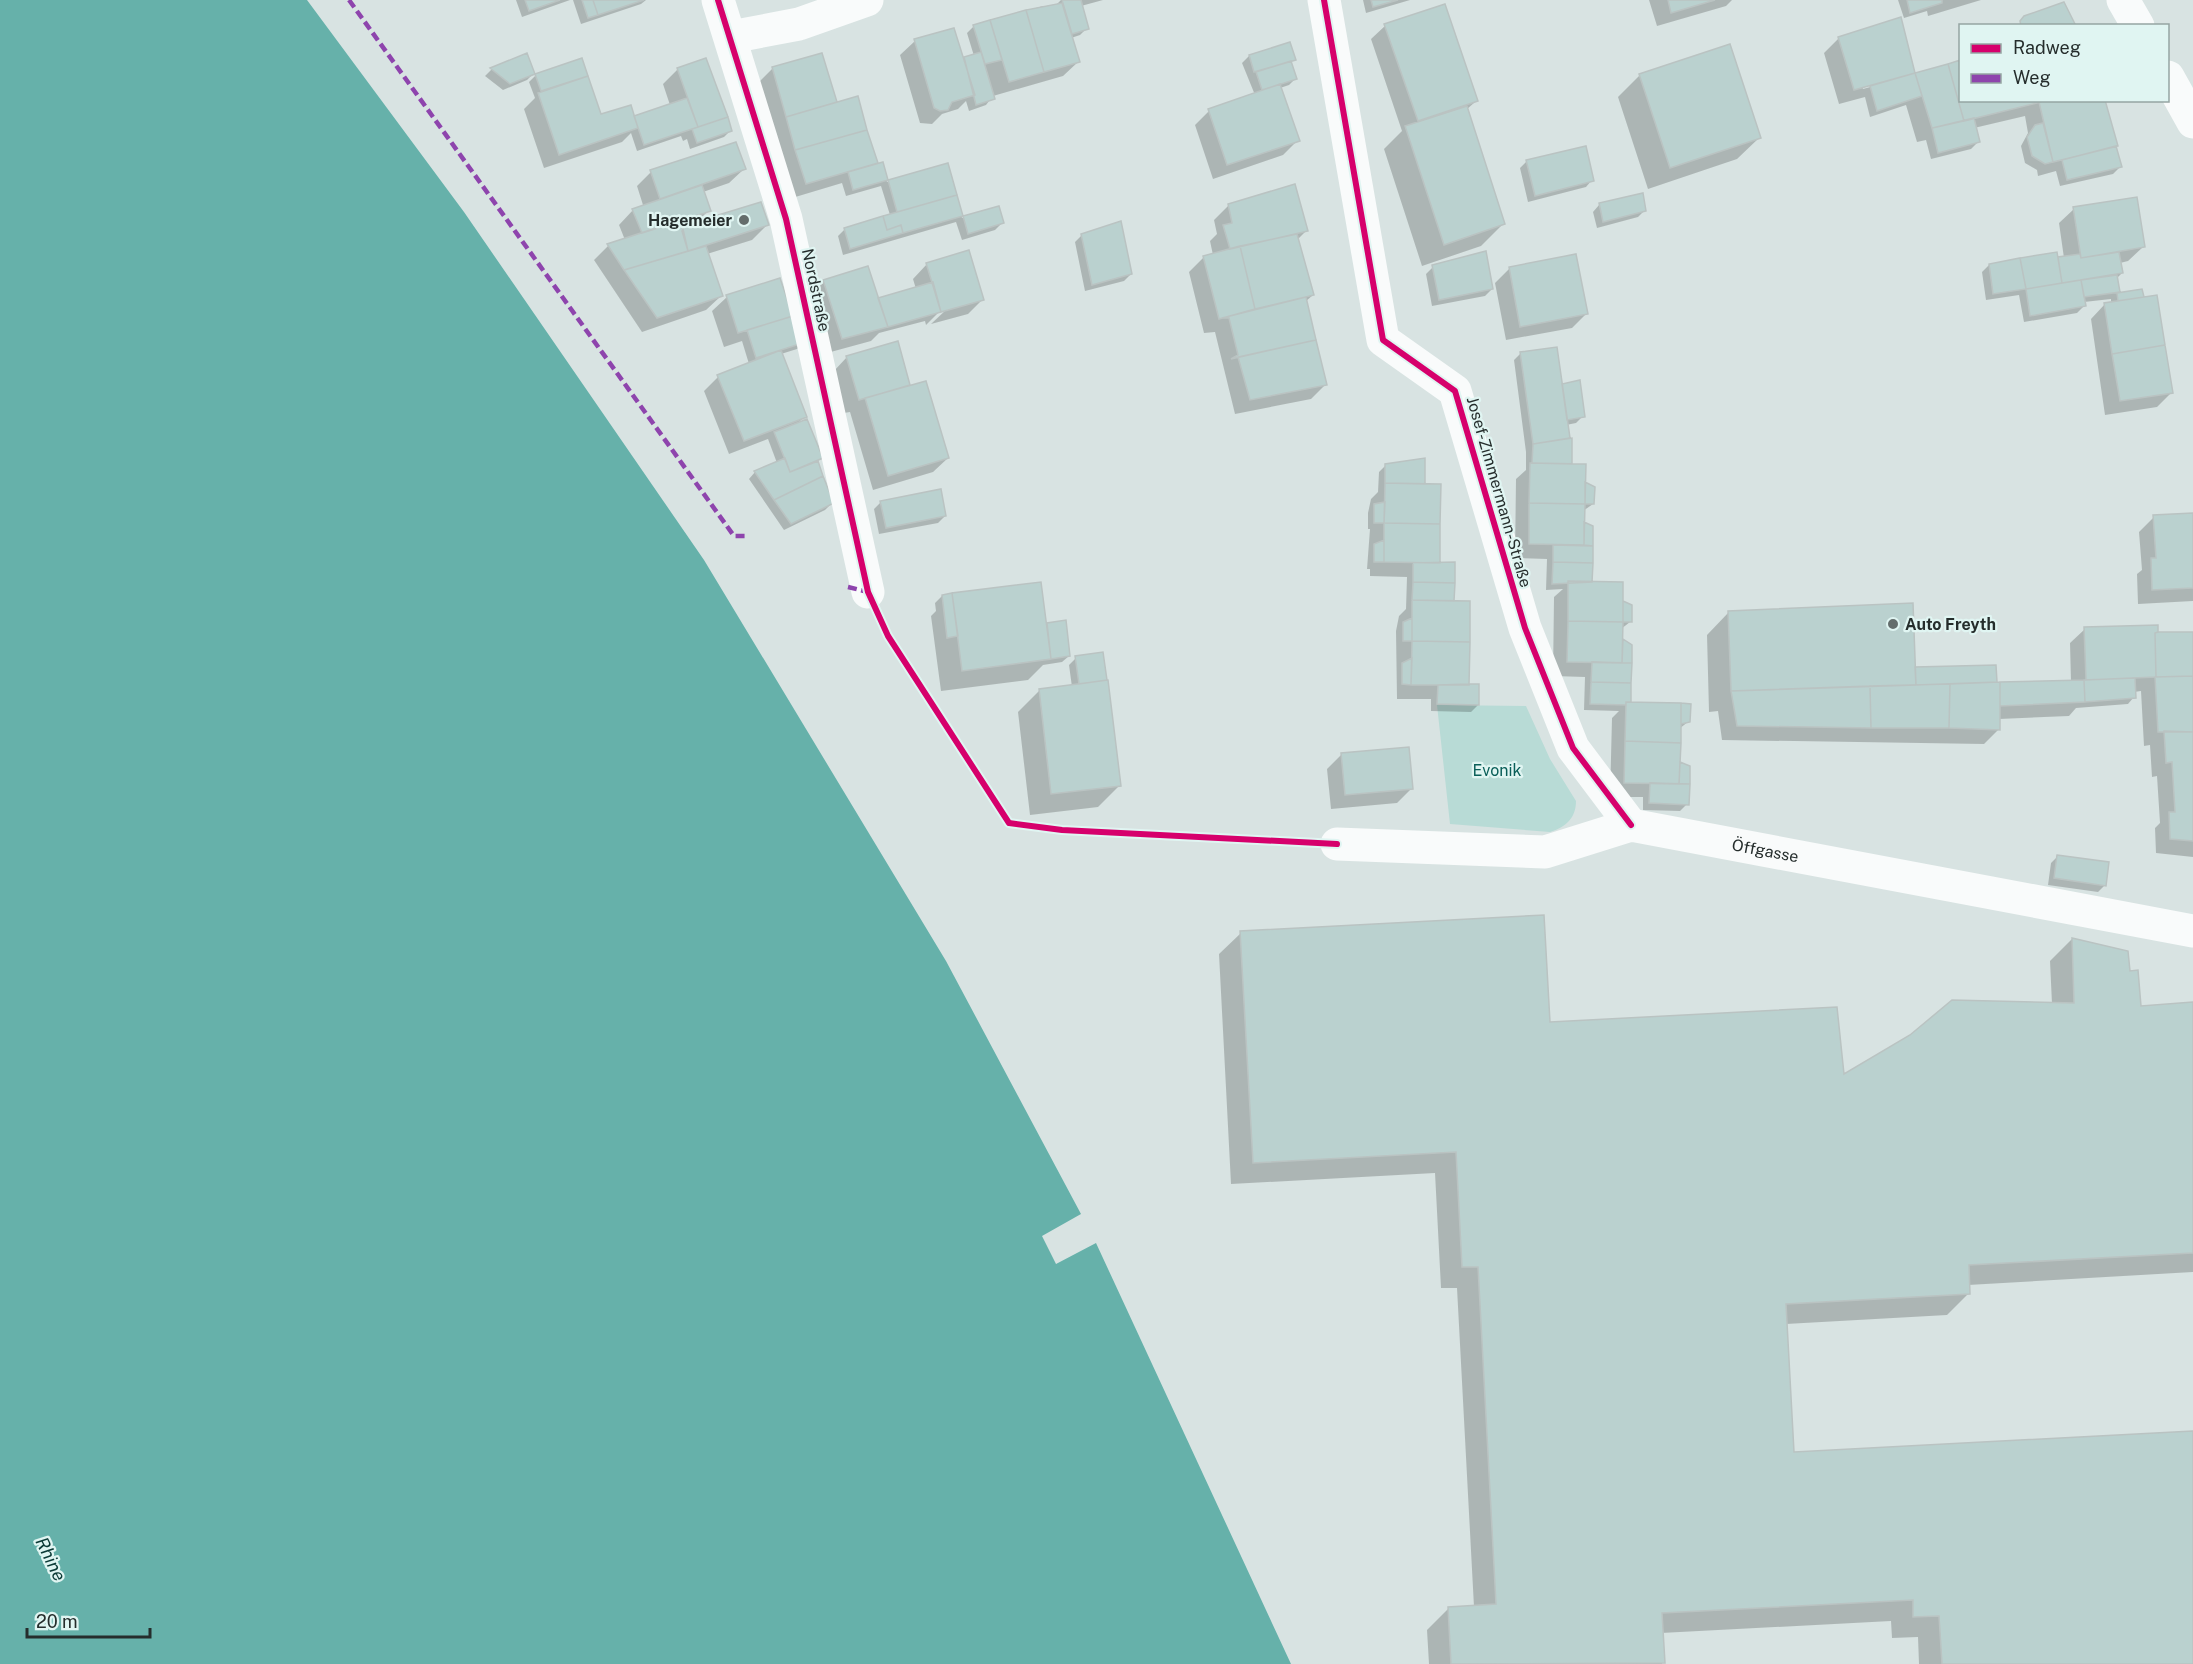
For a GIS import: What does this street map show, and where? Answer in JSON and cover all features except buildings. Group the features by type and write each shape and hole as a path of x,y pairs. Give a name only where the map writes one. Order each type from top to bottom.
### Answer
{"street":[{"name":"Nordstraße","path":"718,0 786,219 868,592"},
{"path":"731,37 799,24 867,0"},
{"name":"Josef-Zimmermann-Straße","path":"1324,0 1383,340 1455,390 1525,628 1573,748 1631,825"},
{"path":"2123,0 2137,24"},
{"path":"2169,79 2193,122"},
{"name":"Öffgasse","path":"1337,844 1545,852 1631,825 2193,931"}],"green space":[{"name":"Evonik","path":"1437,705 1526,706 1550,759 1576,801 1576,807 1569,821 1550,832 1450,824"}],"water":[{"name":"Rhine","path":"0,0 307,0 464,212 704,560 946,961 1081,1214 1042,1236 1056,1264 1096,1243 1291,1664 0,1664"}],"marked path":[{"path":"349,0 734,536 749,536"},
{"path":"848,587 868,592 869,595"}],"cycle path":[{"path":"718,0 786,219 868,592 888,636 1009,823 1062,830 1337,844"},
{"path":"1324,0 1383,340 1455,391 1525,628 1573,748 1631,825"}],"place":[{"name":"Hagemeier","path":"744,220"},
{"name":"Auto Freyth","path":"1893,624"}]}
